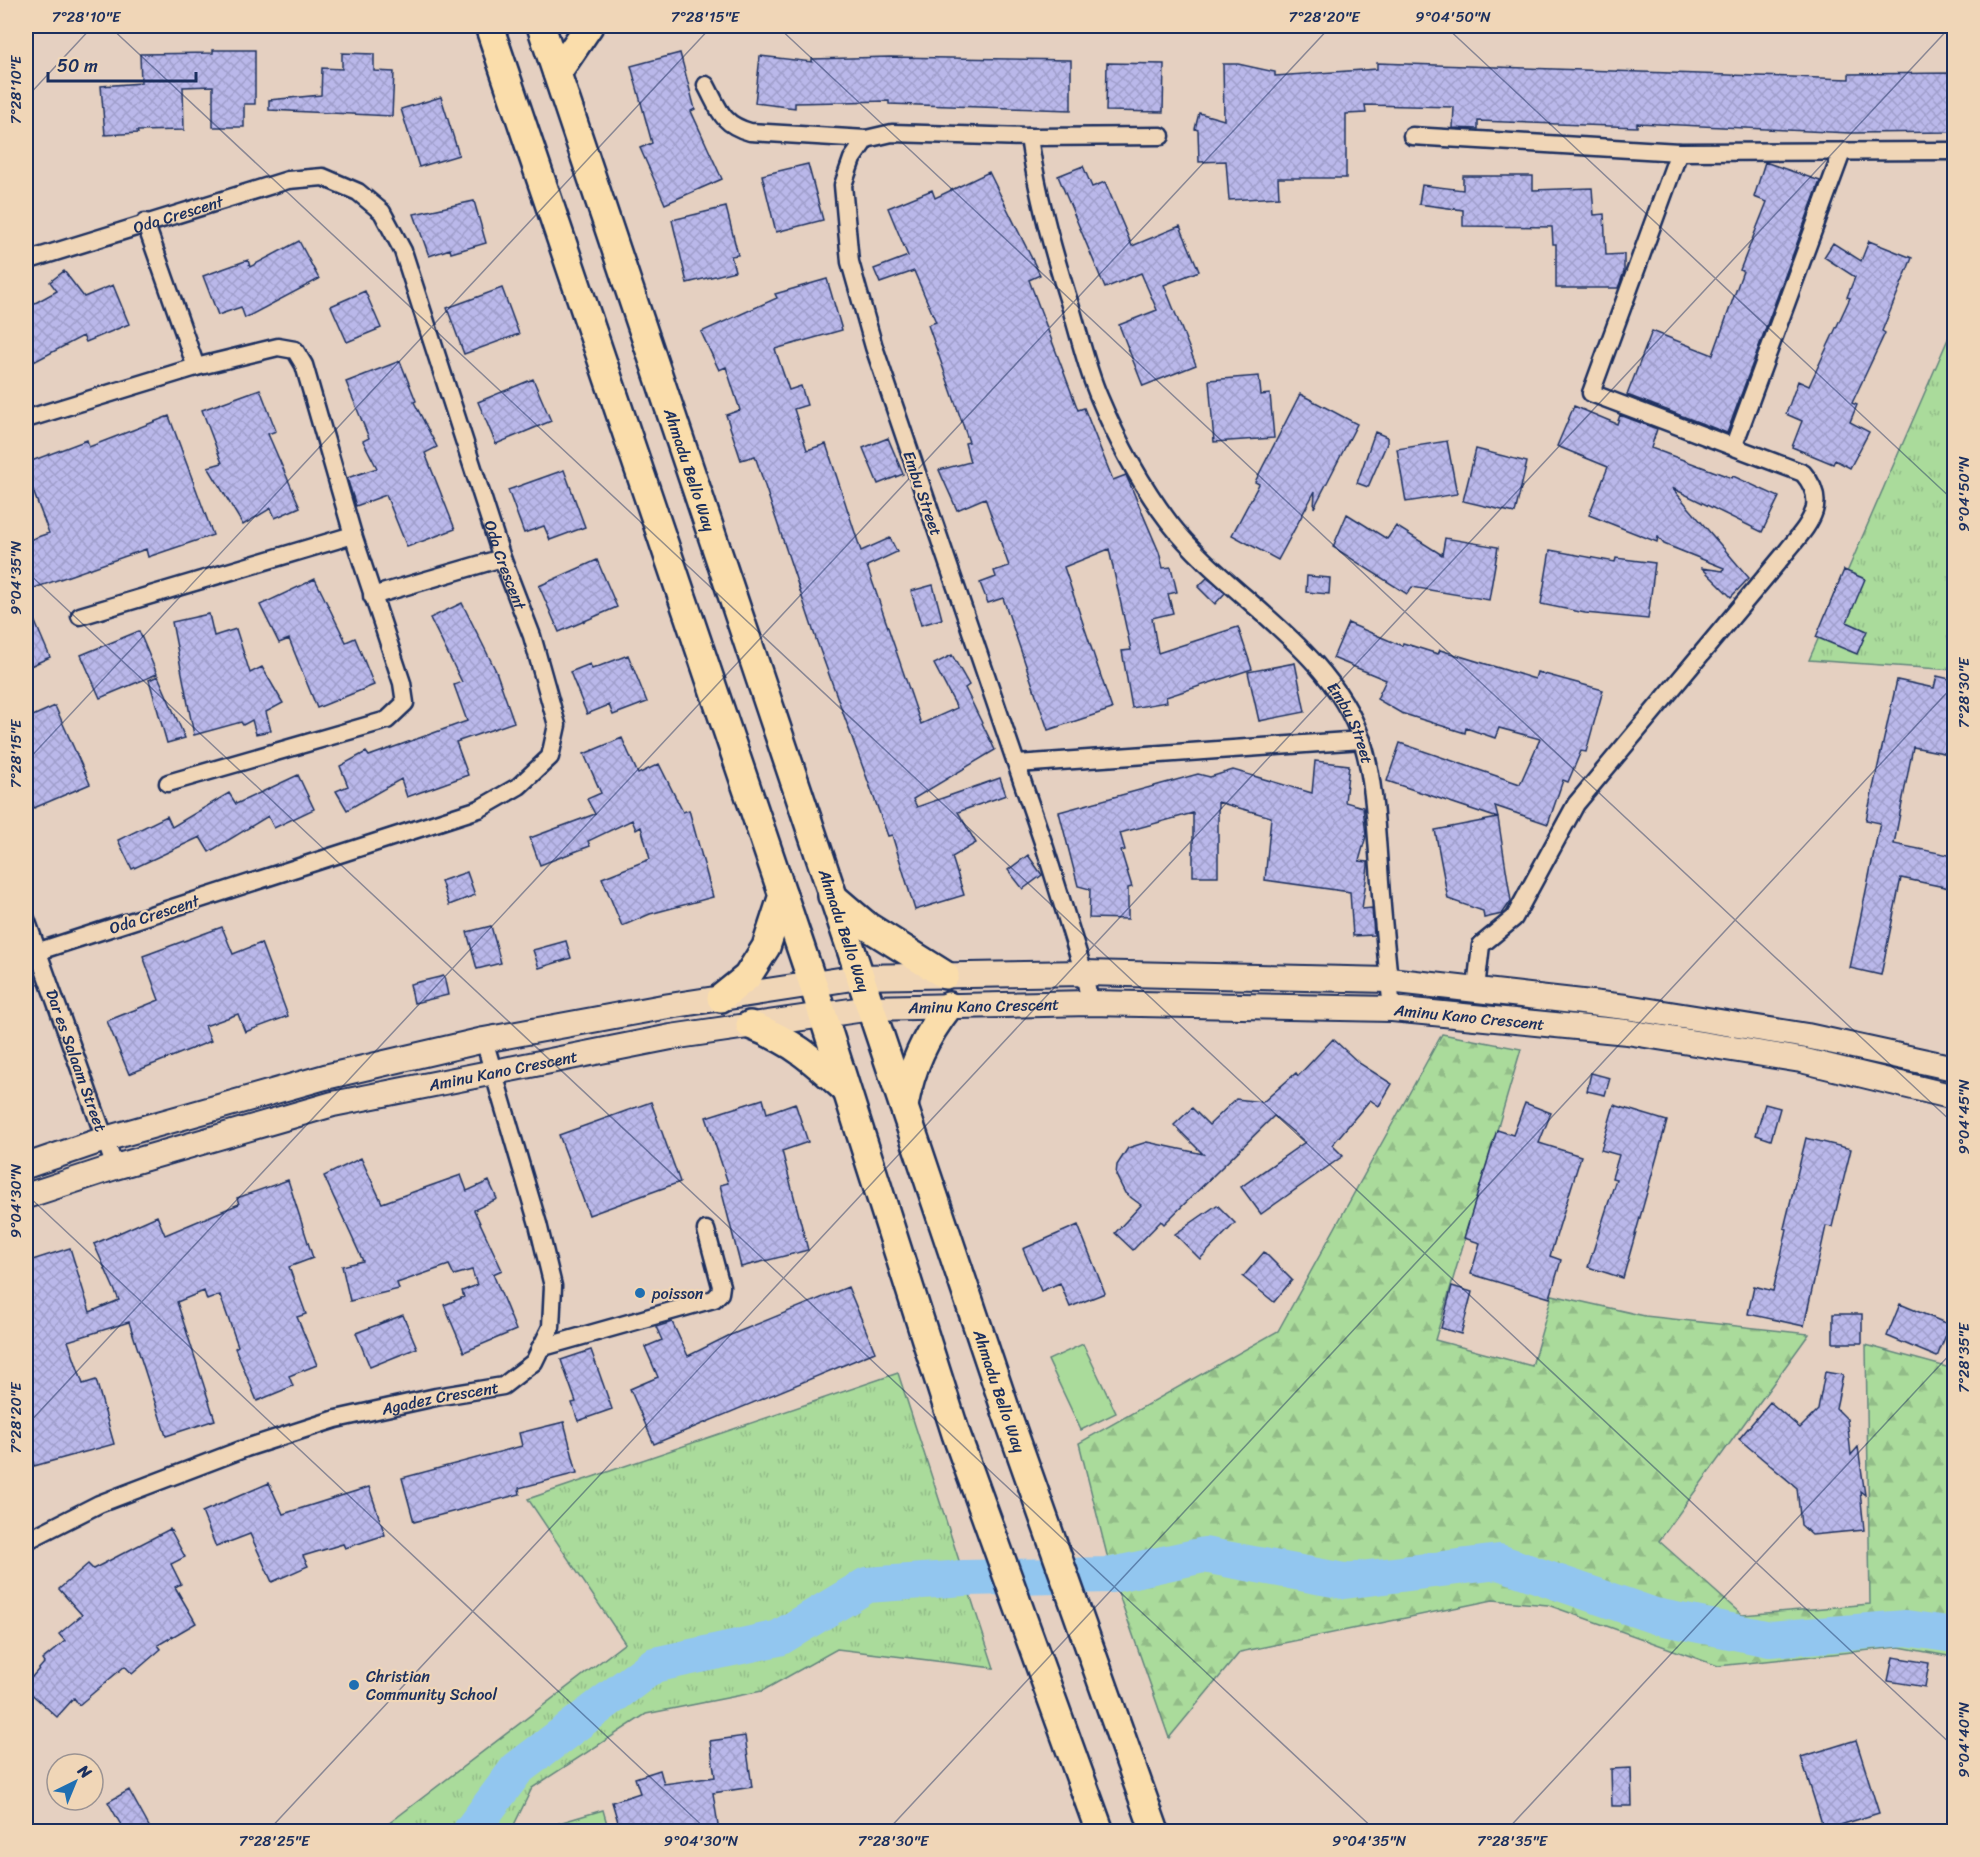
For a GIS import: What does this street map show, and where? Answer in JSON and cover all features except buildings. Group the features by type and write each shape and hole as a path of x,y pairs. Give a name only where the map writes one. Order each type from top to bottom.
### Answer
{"main road":[{"path":"470,26 499,53"},
{"path":"489,26 813,984 956,1434 1096,1822"},
{"name":"Ahmadu Bello Way","path":"541,26 1008,1417 1155,1832"},
{"path":"557,73 590,26"},
{"path":"722,998 747,977 766,947 783,895"},
{"path":"832,896 867,926 945,975"},
{"path":"904,1107 910,1074 929,1032 949,1006"},
{"path":"750,1025 783,1038 813,1060 846,1090"}],"street":[{"path":"706,85 724,119 734,127 750,132 866,139 891,133 1029,137 1161,136"},
{"path":"1412,136 1679,152 1954,151"},
{"name":"Embu Street","path":"1029,137 1035,178 1098,396 1132,463 1169,522 1211,567 1301,648 1323,674 1343,702 1362,741 1374,808 1392,1009"},
{"name":"Embu Street","path":"866,139 852,159 843,185 850,262 874,347 1017,764 1084,972 1090,1003"},
{"path":"1476,988 1481,945 1514,918 1576,804 1787,550 1814,513 1816,499 1813,484 1803,473 1734,445 1591,393 1679,152"},
{"path":"1734,445 1842,152"},
{"name":"Oda Crescent","path":"26,261 145,222 288,180 323,177 357,192 382,212 403,251 502,558 532,636 557,725 549,757 519,786 479,809 36,952"},
{"path":"145,222 196,367"},
{"path":"26,420 196,367 278,347 296,350 304,364 353,535 402,683 405,703 387,720 168,783"},
{"path":"80,616 353,535"},
{"path":"372,596 502,558"},
{"path":"1017,764 1362,741"},
{"name":"Dar es Salaam Street","path":"26,919 115,1167"},
{"name":"Aminu Kano Crescent","path":"26,1166 105,1139 325,1077 484,1040 722,998 859,977 1084,972 1389,980 1476,988 1626,1007 1795,1034 1954,1068"},
{"name":"Aminu Kano Crescent","path":"26,1196 115,1167 333,1104 671,1036 871,1008 1090,1003 1392,1009 1638,1034 1801,1060 1954,1096"},
{"name":"Agadez Crescent","path":"26,1541 99,1504 246,1448 336,1419 435,1397 503,1386 534,1362 551,1327 553,1286 538,1224 484,1040"},
{"path":"540,1348 714,1299 720,1293 721,1286 705,1230"}],"green space":[{"path":"1954,325 1954,670 1809,660"},
{"path":"1442,1034 1521,1049 1435,1340 1532,1366 1552,1295 1645,1316 1809,1334 1659,1541 1742,1615 1870,1604 1866,1345 1954,1369 1954,1657 1899,1647 1718,1666 1548,1605 1493,1600 1240,1652 1169,1738 1112,1575 1079,1443 1278,1331"},
{"path":"1083,1344 1116,1413 1081,1430 1048,1360"},
{"path":"898,1373 994,1668 837,1649 762,1691 646,1714 532,1788 511,1831 379,1831 625,1643 528,1499"},
{"path":"603,1810 609,1831 561,1831 559,1823"}],"waterway":[{"path":"470,1832 517,1769 654,1665 779,1638 867,1585 964,1578 1112,1575 1204,1555 1344,1581 1499,1562 1655,1616 1770,1639 1906,1628 1954,1635"}],"place":[{"name":"poisson","path":"640,1293"},
{"name":"Christian Community School","path":"354,1685"}]}
